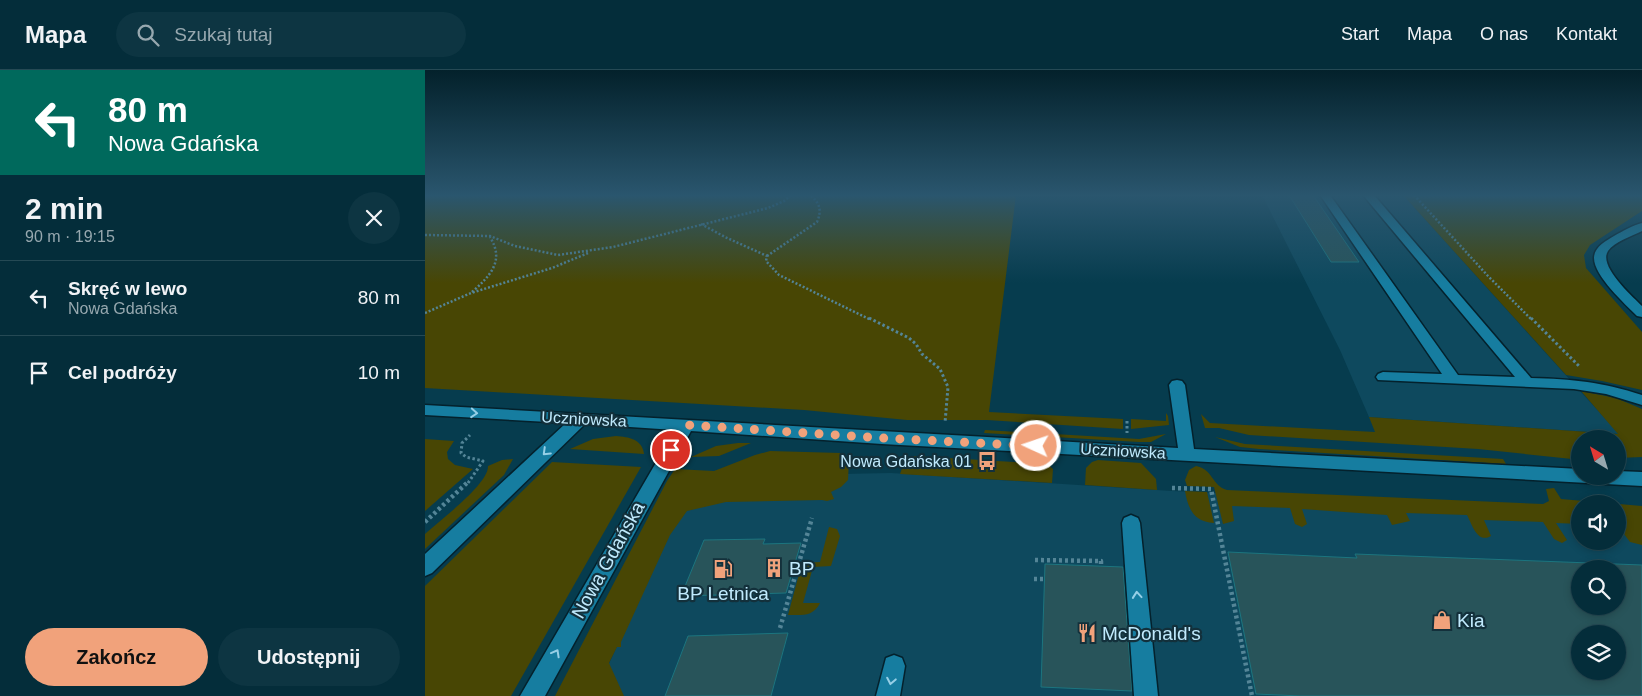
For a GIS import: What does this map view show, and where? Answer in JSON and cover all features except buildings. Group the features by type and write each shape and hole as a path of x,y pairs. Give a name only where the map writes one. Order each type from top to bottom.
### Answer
{"street":[{"path":"1345,224 1454,380"},
{"path":"1393,224 1527,382"},
{"path":"1642,226 1609,244 1601,251 1599,260 1602,269 1642,313"},
{"path":"1383,377 1573,384 1608,389 1642,400"},
{"path":"1177,385 1187,455"},
{"name":"Uczniowska","path":"425,410 581,418 882,438 1642,480"},
{"path":"425,567 581,418"},
{"name":"Nowa Gdańska","path":"532,696 636,510 687,425"},
{"path":"1131,523 1146,696"},
{"path":"888,696 894,666"}],"path":[{"path":"425,313 471,293 552,268 591,252 700,224"},
{"path":"701,224 713,233 743,244 767,256"},
{"path":"767,256 814,224"},
{"path":"1440,224 1488,276 1587,375 1608,389"},
{"path":"425,234 490,236 543,254 558,255 591,252"},
{"path":"471,293 488,277 496,262 497,246 490,236"},
{"path":"767,256 767,261 779,275 909,338 916,344 921,354 940,369 948,387 945,426"},
{"path":"1127,421 1127,433"},
{"path":"425,522 472,479 483,461 466,457 461,453 462,443 469,435"},
{"path":"1172,488 1211,489 1252,696"},
{"path":"780,628 812,518"},
{"path":"1035,560 1101,561 1101,566"},
{"path":"1034,579 1045,579"}],"shaded area":[{"path":"425,224 1012,224 989,412 1123,419 1123,429 987,420 907,420 804,410 425,388"},
{"path":"1277,224 1429,224 1615,430 1571,431 1369,417 1340,350"},
{"path":"1429,224 1622,224 1590,245 1584,255 1586,268 1642,332 1642,390 1566,375"},
{"path":"1581,391 1616,398 1642,409 1642,457 1626,458 1626,430 1615,430"},
{"path":"1166,413 1169,425 1131,429 1131,419 1166,421"},
{"path":"1201,414 1210,423 1375,432 1369,417 1571,431 1571,459 1478,449 1249,435 1219,428 1205,428"},
{"path":"985,430 1139,439 1166,434 1151,442 1139,442 984,433"},
{"path":"616,436 630,438 638,442 644,454 570,449 593,439"},
{"path":"1215,437 1245,444 1503,459 1506,464 1259,449 1240,447"},
{"path":"425,439 454,441 447,452 448,459 455,465 473,469 425,511"},
{"path":"751,443 719,456 691,457 716,446"},
{"path":"770,451 841,453 849,460 848,480 841,487 831,492 834,499 827,501 726,502 687,511 670,535 621,642 621,647 617,647 609,663 624,696 555,696 675,469 714,471"},
{"path":"915,456 1047,464 1053,469 1052,483 900,474 905,460"},
{"path":"513,459 504,475 425,549 425,534 472,492 486,474 488,466 502,460"},
{"path":"1098,460 1141,463 1156,479 1157,490 1085,485 1086,468 1092,462"},
{"path":"552,462 641,467 511,696 425,696 425,586"},
{"path":"1196,466 1206,470 1218,485 1227,490 1543,504 1549,501 1546,489 1554,488 1561,499 1571,500 1571,524 1556,523 1567,540 1562,543 1554,539 1543,522 1484,520 1491,536 1482,537 1476,532 1467,515 1406,513 1410,521 1392,525 1387,515 1302,509 1307,524 1302,527 1295,524 1290,508 1232,506 1234,521 1223,524 1214,487 1187,486 1185,480 1189,470"},
{"path":"891,473 1172,491 1571,508 1571,550 1626,550 1626,526 1642,534 1642,696 594,696 684,502 841,474"},
{"path":"1185,491 1207,492 1214,523 1201,520 1193,513"},
{"path":"1626,505 1642,506 1642,545 1630,542 1626,537"},
{"path":"829,527 837,529 840,536 831,566 813,567 803,603 820,603 810,613 788,615 802,563 820,562"}],"place":[{"name":"Nowa Gdańska 01","path":"987,461"},
{"name":"BP","path":"774,568"},
{"name":"BP Letnica","path":"723,569"},
{"name":"Kia","path":"1442,620"},
{"name":"McDonald's","path":"1087,633"}],"route":[{"path":"671,450 687,425 1036,446"}]}
